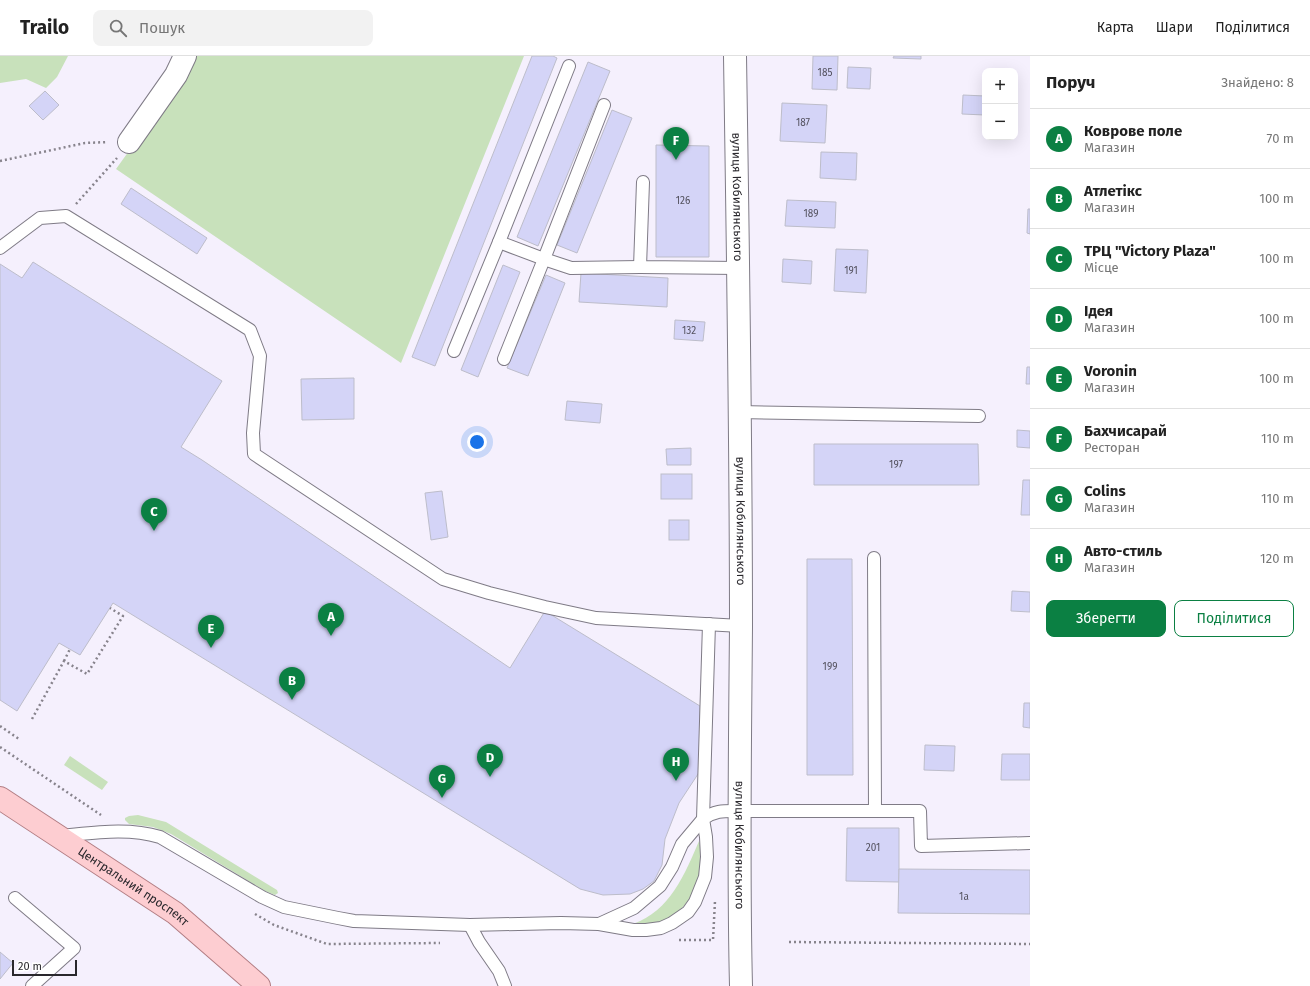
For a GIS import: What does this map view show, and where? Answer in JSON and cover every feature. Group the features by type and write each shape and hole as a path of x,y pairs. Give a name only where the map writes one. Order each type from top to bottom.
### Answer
{"main road":[{"path":"129,142 176,75 185,56"},
{"name":"вулиця Кобилянського","path":"735,56 739,412 739,811 741,986"},
{"name":"Центральний проспект","path":"0,798 175,913 259,986"}],"lane":[{"path":"454,351 569,66"},
{"path":"504,359 604,105"},
{"path":"640,267 643,182"},
{"path":"0,248 40,218 66,216 250,330 260,356 253,433 254,454 443,579 496,594 596,618 740,626"},
{"path":"499,242 571,268 738,268"},
{"path":"739,412 979,416"},
{"path":"874,558 875,811"},
{"path":"58,836 126,831 150,834 169,841 262,898 284,907 354,921 470,924 562,923 599,924 633,930 661,928 688,912 695,902 705,876 707,857 703,818 709,624"},
{"path":"599,924 634,908 660,886 672,867 682,844 703,818 720,810 920,811 921,846 1030,843"},
{"path":"15,898 74,948 32,986"},
{"path":"470,924 479,942 499,971 505,986"}],"path":[{"path":"0,161 85,143 129,142"},
{"path":"66,216 129,142"},
{"path":"64,661 87,674 123,616 110,608"},
{"path":"32,719 70,649"},
{"path":"0,726 19,739"},
{"path":"0,747 126,831"},
{"path":"251,912 274,925 328,944 479,942"},
{"path":"674,940 713,940"},
{"path":"789,942 1030,944"}],"green space":[{"path":"0,56 68,56 57,77 46,88 26,79 0,83"},
{"path":"193,56 524,56 401,363 116,169 183,76"},
{"path":"70,756 108,782 102,790 64,765"},
{"path":"138,815 166,822 277,890 278,893 275,895 265,891 171,834 153,827 129,824 125,820 125,818 129,816"},
{"path":"699,841 701,865 699,878 688,900 671,918 660,923 650,925 633,924 646,918 657,910 675,890"}],"building":[{"path":"532,56 553,56 557,58 435,366 412,357"},
{"path":"813,56 838,56 837,90 812,89"},
{"path":"894,56 921,56 921,59 893,58"},
{"path":"588,62 610,71 538,246 517,237"},
{"path":"848,67 871,68 870,89 847,88"},
{"path":"45,91 59,105 43,120 29,106"},
{"path":"963,95 982,96 982,115 962,114"},
{"path":"782,103 827,105 825,143 780,141"},
{"path":"612,110 632,118 577,253 557,245"},
{"path":"656,145 709,146 709,257 656,257"},
{"path":"821,152 857,153 856,180 820,178"},
{"path":"131,188 207,238 197,254 121,204"},
{"path":"787,200 836,202 835,228 785,226"},
{"path":"1028,209 1030,209 1030,234 1027,233"},
{"path":"836,249 868,250 866,293 834,291"},
{"path":"783,259 812,261 811,284 782,282"},
{"path":"33,262 222,381 181,447 510,668 545,611 700,706 700,771 679,803 665,839 662,865 654,881 643,889 630,894 603,895 580,889 113,603 80,655 59,643 17,711 0,700 0,264 22,278"},
{"path":"503,265 520,272 478,377 461,370"},
{"path":"581,273 668,278 667,307 579,302"},
{"path":"546,275 565,283 528,376 507,368"},
{"path":"675,320 705,322 703,341 674,339"},
{"path":"1027,367 1030,367 1030,384 1026,384"},
{"path":"354,378 354,419 302,420 301,379"},
{"path":"567,401 602,404 600,423 565,420"},
{"path":"1017,430 1030,431 1030,448 1017,447"},
{"path":"814,444 978,444 979,485 814,485"},
{"path":"691,448 691,465 667,465 666,449"},
{"path":"661,474 692,474 692,499 661,499"},
{"path":"1023,480 1030,480 1030,515 1021,515"},
{"path":"442,491 448,537 431,540 425,493"},
{"path":"669,520 689,520 689,540 669,540"},
{"path":"807,559 852,559 853,775 807,775"},
{"path":"1012,591 1030,592 1030,612 1011,611"},
{"path":"1024,703 1030,703 1030,728 1023,727"},
{"path":"925,745 955,746 954,771 924,770"},
{"path":"1002,754 1030,754 1030,780 1001,780"},
{"path":"847,828 899,828 899,882 846,881"},
{"path":"899,869 1030,870 1030,914 898,913"},
{"path":"0,952 13,963 0,979"}],"place":[{"name":"Бахчисарай","path":"676,160"},
{"name":"ТРЦ \"Victory Plaza\"","path":"154,531"},
{"name":"Коврове поле","path":"331,636"},
{"name":"Voronin","path":"211,648"},
{"name":"Атлетікс","path":"292,700"},
{"name":"Ідея","path":"490,777"},
{"name":"Авто-стиль","path":"676,781"},
{"name":"Colins","path":"442,798"}]}
